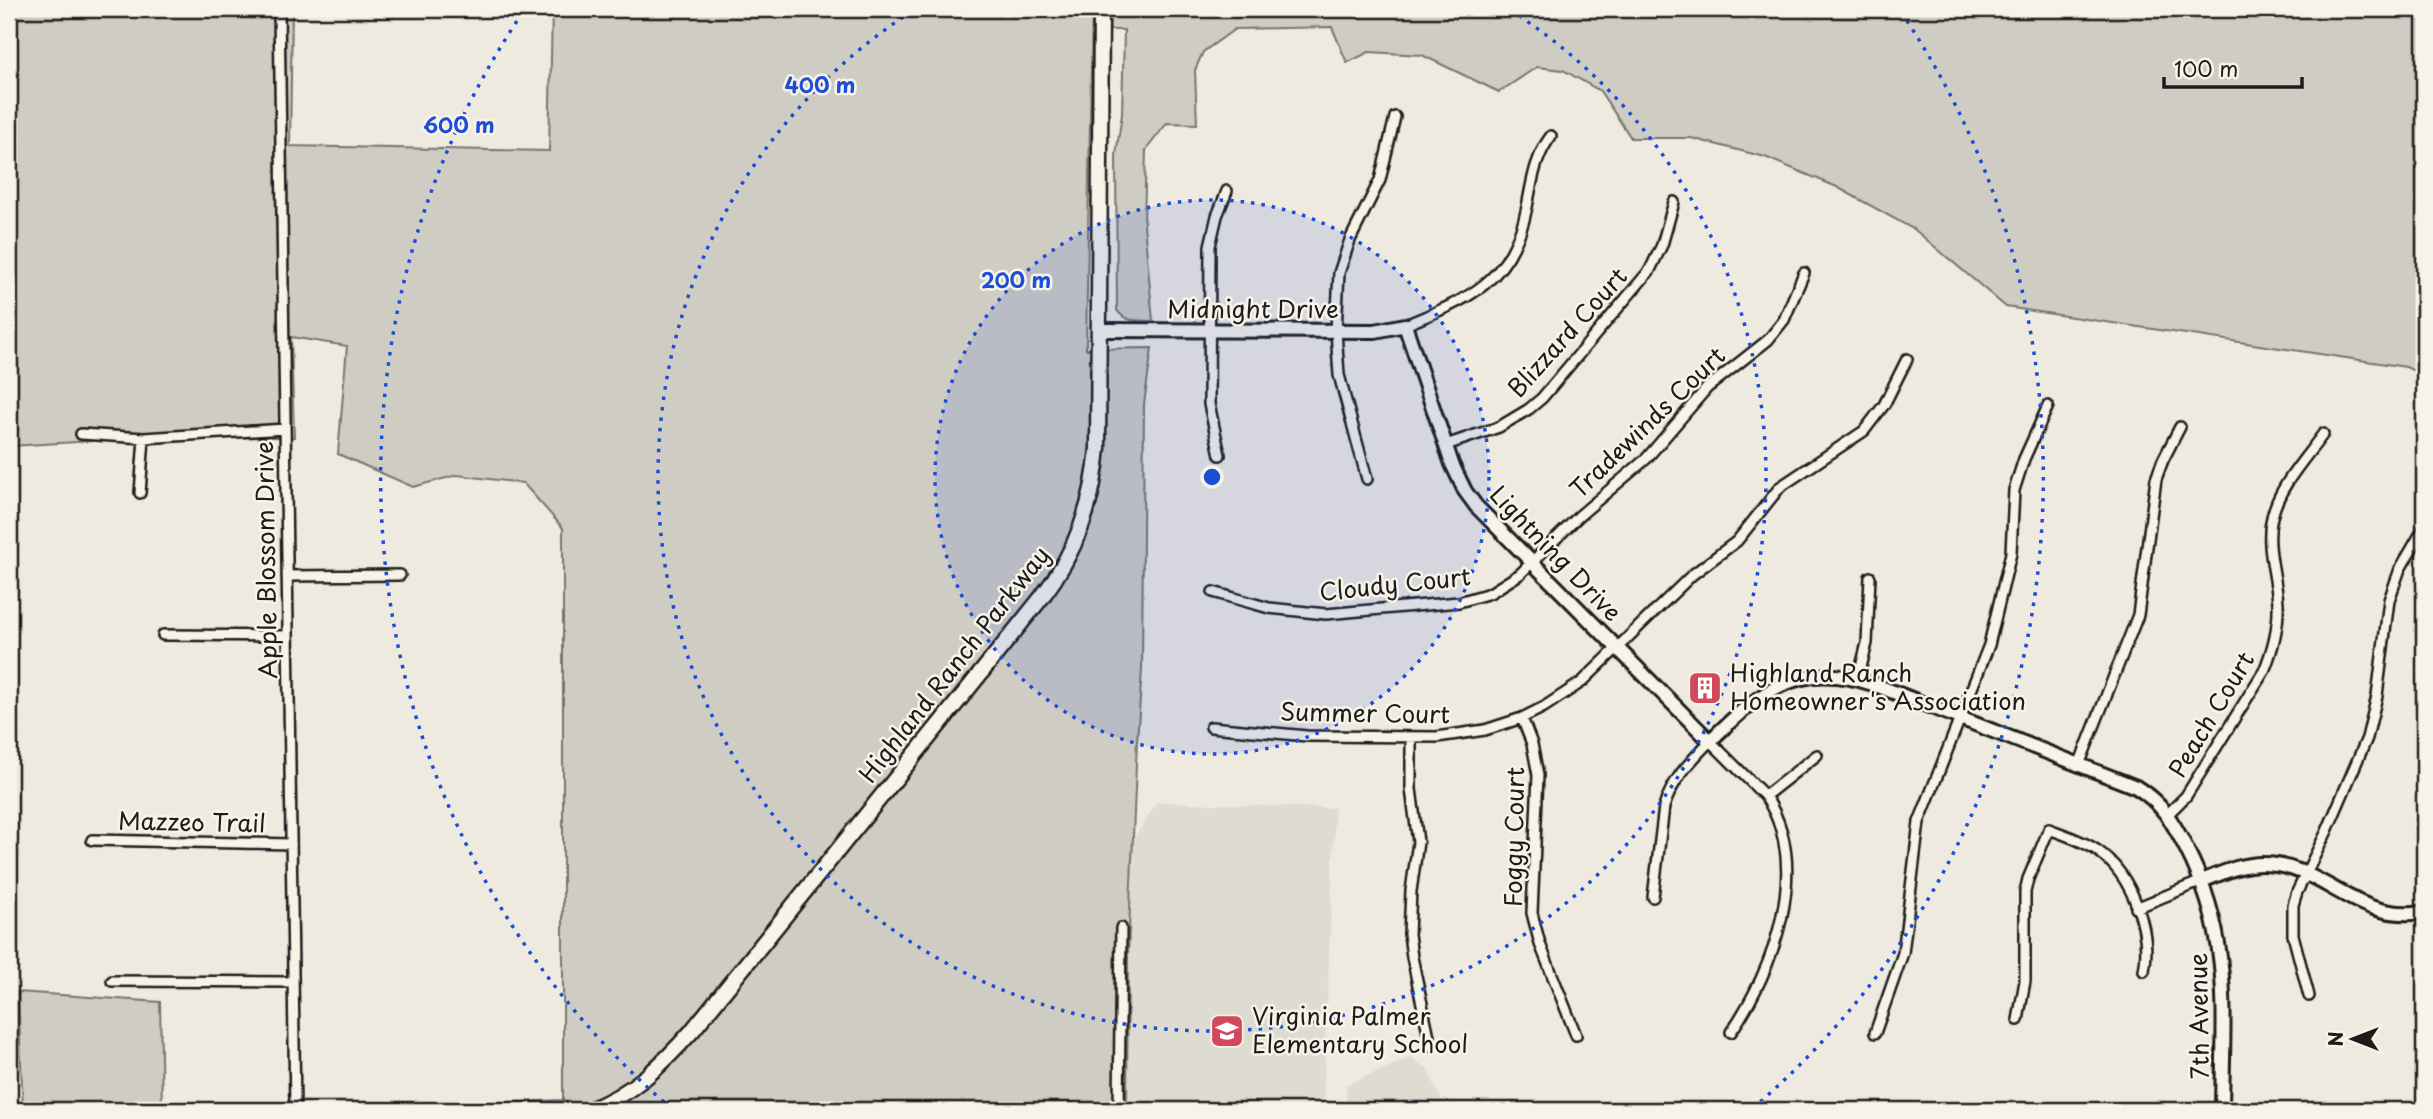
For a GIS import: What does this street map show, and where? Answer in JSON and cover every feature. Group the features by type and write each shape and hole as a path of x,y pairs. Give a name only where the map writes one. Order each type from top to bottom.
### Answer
{"main road":[{"name":"Highland Ranch Parkway","path":"589,1110 636,1085 666,1060 685,1038 1042,597 1062,568 1085,520 1094,483 1099,430 1101,9"},
{"name":"Midnight Drive","path":"1100,330 1375,331 1405,325"},
{"name":"Lightning Drive","path":"1405,325 1457,476 1476,506 1710,741"},
{"path":"1710,741 1745,706 1773,688 1806,677 1825,675 1858,679 2136,788 2148,795 2168,814"},
{"name":"7th Avenue","path":"2168,814 2202,881 2221,956 2224,983 2222,1110"},
{"path":"2202,881 2249,864 2279,865 2306,874 2376,910 2424,916"}],"street":[{"name":"Apple Blossom Drive","path":"279,9 295,1110"},
{"path":"1367,479 1339,375 1336,331 1339,272 1350,240 1380,180 1395,117"},
{"path":"1405,325 1457,304 1485,285 1497,273 1515,246 1535,166 1551,136"},
{"path":"1220,455 1209,404 1210,246 1214,223 1227,191"},
{"name":"Blizzard Court","path":"1446,445 1499,427 1542,398 1650,270 1662,245 1674,202"},
{"name":"Tradewinds Court","path":"1532,562 1579,516 1646,459 1707,388 1768,340 1784,320 1804,273"},
{"name":"Summer Court","path":"1211,727 1307,736 1411,738 1462,735 1485,730 1544,708 1582,682 1692,575 1737,541 1780,487 1864,430 1884,405 1908,359"},
{"path":"1875,1033 1904,945 1915,837 1919,822 1989,645 2011,553 2012,508 2018,473 2048,405"},
{"path":"2079,765 2138,615 2157,478 2180,428"},
{"path":"81,434 145,438 285,429"},
{"name":"Peach Court","path":"2168,814 2186,796 2264,671 2271,655 2278,621 2278,602 2269,542 2272,514 2283,490 2323,434"},
{"path":"140,493 145,438"},
{"path":"2309,996 2295,944 2292,920 2297,892 2367,738 2377,696 2393,585 2424,528"},
{"name":"Cloudy Court","path":"1213,592 1269,608 1299,612 1355,613 1476,598 1506,584 1532,562"},
{"path":"287,576 400,575"},
{"path":"1858,679 1867,643 1870,577"},
{"path":"163,635 288,636"},
{"name":"Foggy Court","path":"1522,718 1532,744 1538,775 1532,913 1540,944 1576,1034"},
{"path":"1411,738 1411,789 1418,842 1409,911 1409,934 1431,1046"},
{"path":"1653,897 1668,794 1683,769 1710,741 1772,806 1782,832 1785,855 1784,904 1767,970 1731,1032"},
{"path":"1765,796 1817,755"},
{"path":"2018,1020 2025,981 2025,892 2049,828 2096,849 2108,858 2126,881 2147,942 2144,971"},
{"name":"Mazzeo Trail","path":"92,840 291,844"},
{"path":"2137,908 2202,881"},
{"path":"1119,1110 1121,928"},
{"path":"112,981 293,982"}],"shaded area":[{"path":"9,9 292,9 290,146 549,151 552,10 486,9 1092,9 1086,349 1152,348 1144,404 1142,669 1128,955 1127,1110 339,1110 563,1100 563,528 523,483 457,475 413,487 338,454 347,346 291,337 294,437 144,438 10,446 12,797 9,797"},
{"path":"1110,9 2424,9 2424,376 2406,367 2006,307 1915,230 1837,187 1765,157 1691,138 1631,138 1600,91 1563,70 1537,67 1499,92 1422,55 1369,52 1347,63 1332,27 1235,29 1203,52 1195,70 1197,124 1167,123 1146,150 1144,224 1153,321 1128,319 1117,310 1116,155 1122,114 1124,30 1109,30"},
{"name":"Virginia Palmer Elementary School","path":"1157,802 1335,808 1323,1110 1127,1108 1128,955 1133,840"},
{"path":"18,992 160,1002 162,1110 23,1110"},
{"path":"1412,1057 1427,1068 1446,1110 1346,1109 1346,1085"}],"place":[{"name":"Highland Ranch Homeowner's Association","path":"1705,688"},
{"name":"Virginia Palmer Elementary School","path":"1227,1031"}]}
